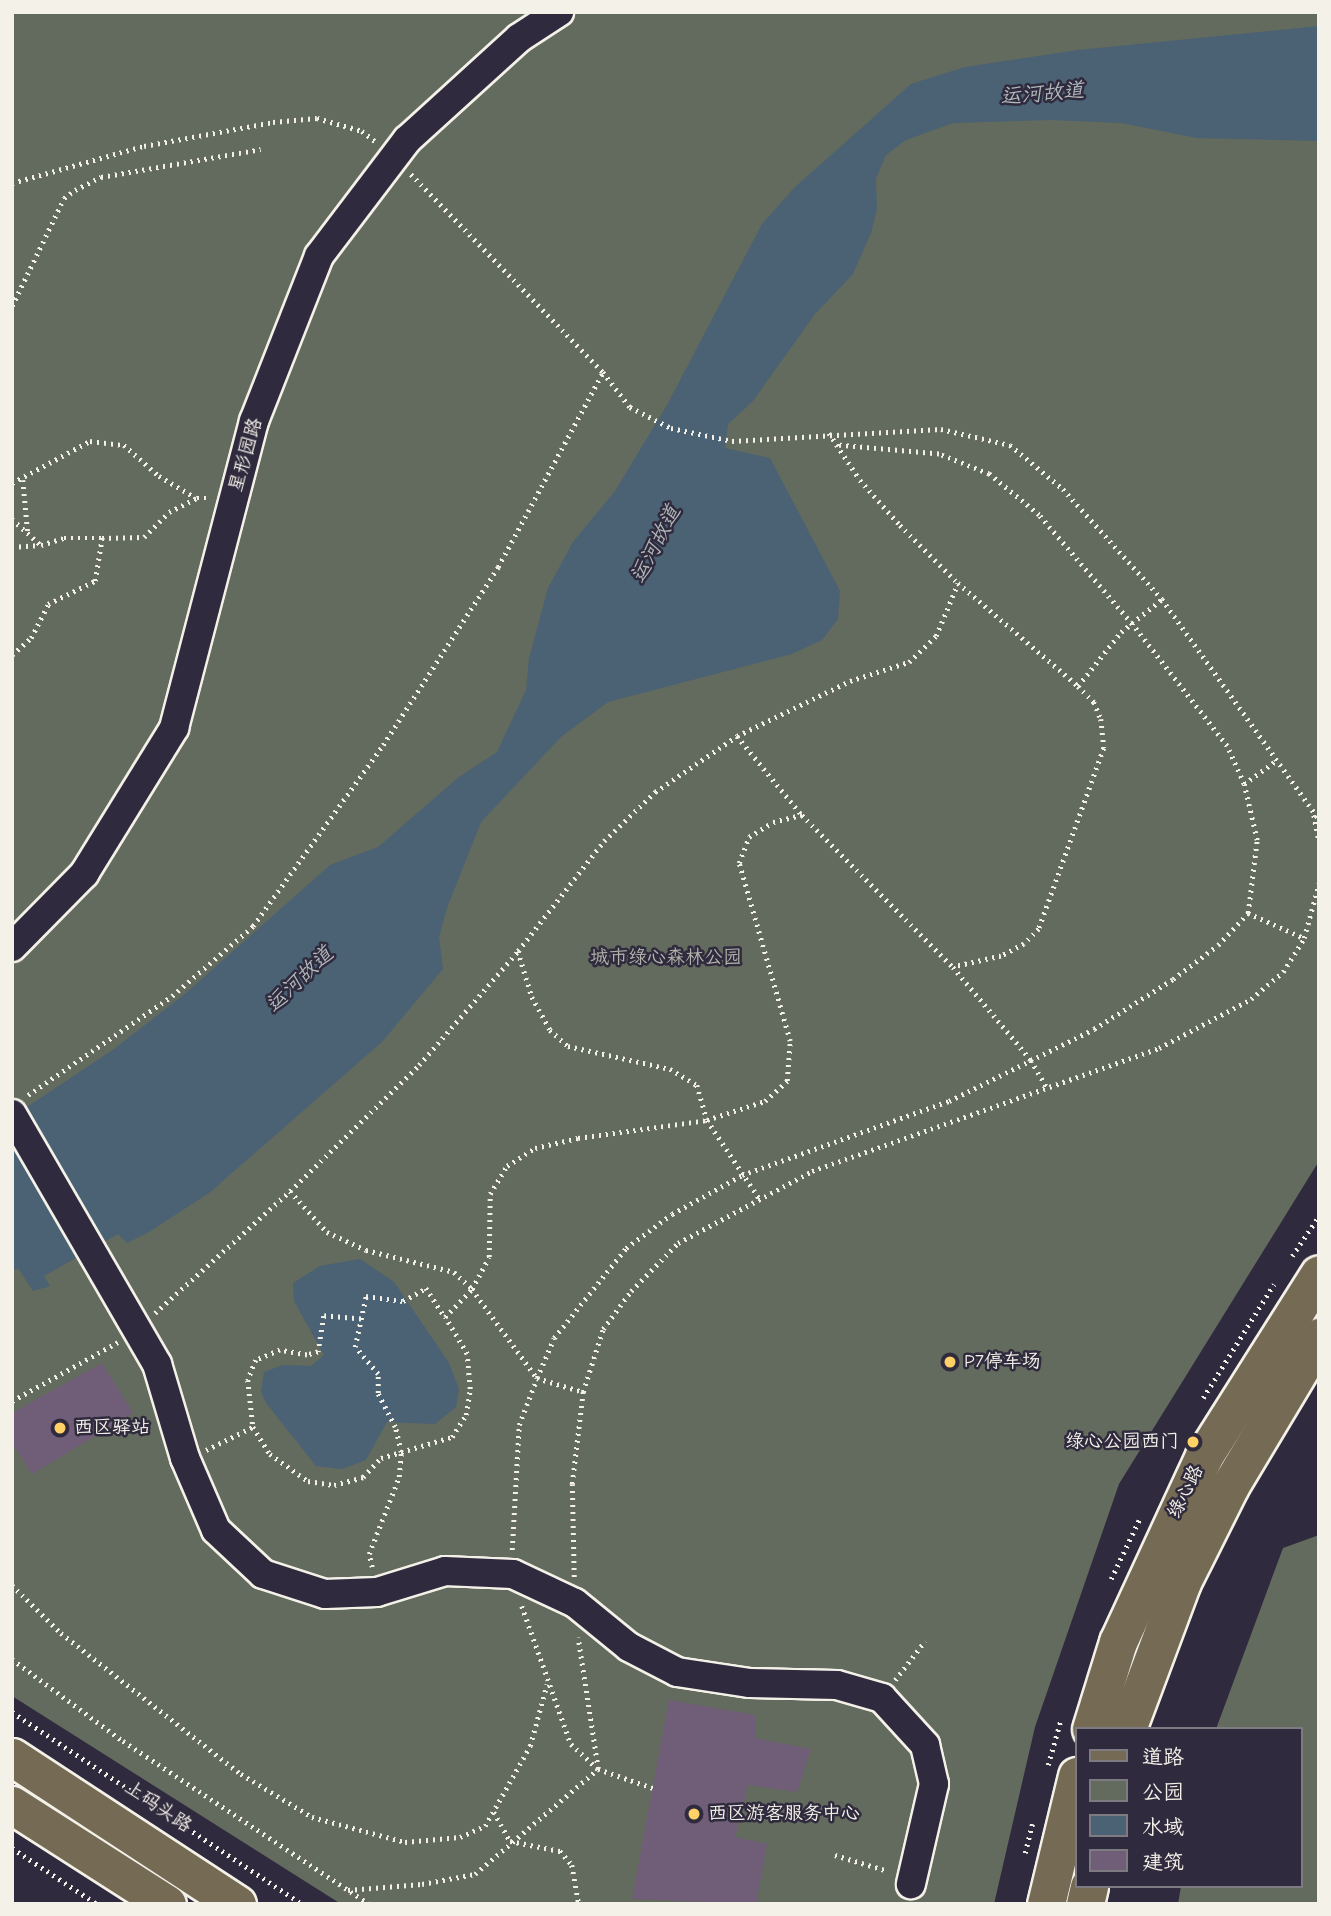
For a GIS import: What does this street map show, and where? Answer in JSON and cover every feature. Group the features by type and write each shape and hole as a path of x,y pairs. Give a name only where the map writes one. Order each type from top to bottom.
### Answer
{"main road":[{"name":"绿心路","path":"1092,1727 1118,1642 1204,1456 1319,1274"},
{"name":"绿心路","path":"1128,1727 1182,1582 1237,1474 1319,1337"},
{"name":"上码头路","path":"12,1757 237,1904"},
{"path":"1045,1904 1076,1780"},
{"path":"12,1805 167,1904"}],"street":[{"name":"星形园路","path":"12,947 84,874 174,728 254,421 319,257 407,140 519,38 559,12"},
{"path":"18,1106 91,1252 157,1364 186,1458 216,1530 263,1574 325,1594 377,1592 445,1571 513,1574 575,1604 629,1647 677,1672 750,1683 838,1685 882,1698 925,1745 934,1784 911,1884"}],"path":[{"path":"12,306 64,198 75,190 102,177 261,149"},
{"path":"18,1106 172,996 253,926 383,746 498,567 603,372"},
{"path":"671,428 732,441 829,432 941,429 1010,445 1063,489 1161,599 1319,819"},
{"path":"829,432 900,525 958,583 1094,702 1104,748 1039,929 1024,944 1001,956 953,967"},
{"path":"12,483 23,480 55,456 90,441 124,445 159,476 197,498"},
{"path":"653,1788 598,1769 571,1744 547,1683 513,1574 512,1504 519,1425 554,1338 626,1248 672,1214 742,1175 949,1101 1094,1029 1174,979 1218,945 1248,913 1258,840 1244,784 1227,746 1132,624 1039,516 989,474 939,454 837,444"},
{"path":"23,480 28,535"},
{"path":"12,547 41,545 64,538 144,537 169,512 197,498 234,499"},
{"path":"12,519 41,545"},
{"path":"12,655 31,638 48,604 94,581 102,538"},
{"path":"12,1401 98,1356 136,1329 290,1191 419,1065 519,951 604,841 655,792 737,736 850,681 909,662 936,636 958,583"},
{"path":"1078,686 1132,624 1161,599"},
{"path":"737,736 802,816 953,967 1031,1060 1048,1090"},
{"path":"1244,784 1277,760"},
{"path":"1314,815 1319,841"},
{"path":"446,1318 472,1289 489,1257 490,1194 507,1166 535,1149 578,1138 708,1120 765,1101 787,1081 790,1041 739,863 749,837 773,822 802,816"},
{"path":"598,1769 575,1604 572,1484 583,1392 603,1329 631,1291 678,1243 812,1171 1048,1090 1158,1048 1251,999 1283,972 1304,938 1319,885"},
{"path":"1248,913 1304,938"},
{"path":"519,951 532,997 550,1030 568,1046 670,1069 697,1085 708,1120 759,1198"},
{"path":"290,1191 327,1231 366,1250 454,1272 472,1289 537,1378 583,1392"},
{"path":"361,1319 324,1317 318,1352 307,1355 281,1350 256,1360 247,1391 253,1427 270,1454 308,1481 334,1485 363,1477 381,1458 401,1452 452,1437 466,1415 470,1389 467,1354 446,1318 426,1288 403,1301 366,1296 355,1347 378,1374 378,1394 395,1427 401,1452 399,1477 369,1555 377,1592"},
{"path":"186,1458 253,1427"},
{"path":"12,1585 61,1633 241,1774 312,1817 405,1842 460,1837 485,1826 530,1746 547,1683"},
{"path":"882,1698 925,1641"},
{"path":"12,1659 123,1741 369,1904"},
{"name":"上码头路","path":"12,1712 302,1904"},
{"path":"348,1890 422,1884 475,1874 510,1841 598,1769"},
{"path":"494,1812 510,1841 559,1851 572,1864 579,1904"},
{"path":"12,1848 97,1904"},
{"path":"835,1855 911,1884"}],"green space":[{"name":"城市绿心森林公园","path":"12,12 1319,12 1319,1161 1119,1484 1035,1727 994,1904 341,1904 12,1696"},
{"path":"1319,1535 1319,1904 1178,1904 1181,1888 1303,1888 1303,1727 1217,1727 1283,1548"}],"water":[{"name":"运河故道","path":"1319,26 1319,141 1197,138 1121,123 1052,120 953,123 906,140 886,155 876,179 877,209 871,233 853,274 815,314 753,401 728,424 725,448 770,458 840,591 838,619 822,640 792,654 608,702 561,737 481,822 447,908 439,937 443,969 382,1042 209,1193 149,1232 127,1243 118,1234 44,1276 50,1286 33,1291 18,1268 12,1271 12,1117 114,1049 186,993 330,865 378,847 459,777 497,752 526,690 529,658 548,588 573,542 615,491 667,405 762,224 795,187 911,84 965,67 1078,50"},
{"path":"360,1259 394,1282 449,1363 459,1389 456,1407 435,1424 387,1422 366,1460 342,1469 316,1466 266,1403 261,1392 264,1372 283,1365 311,1366 324,1355 294,1301 293,1283 320,1266"}],"building":[{"name":"西区驿站","path":"102,1363 133,1413 32,1474 12,1443 12,1413"},
{"name":"西区游客服务中心","path":"669,1700 755,1715 755,1738 811,1749 797,1792 748,1785 735,1837 767,1844 756,1904 632,1899"}],"place":[{"name":"P7停车场","path":"950,1362"},
{"name":"西区驿站","path":"60,1428"},
{"name":"绿心公园西门","path":"1193,1442"},
{"name":"西区游客服务中心","path":"694,1814"}]}
